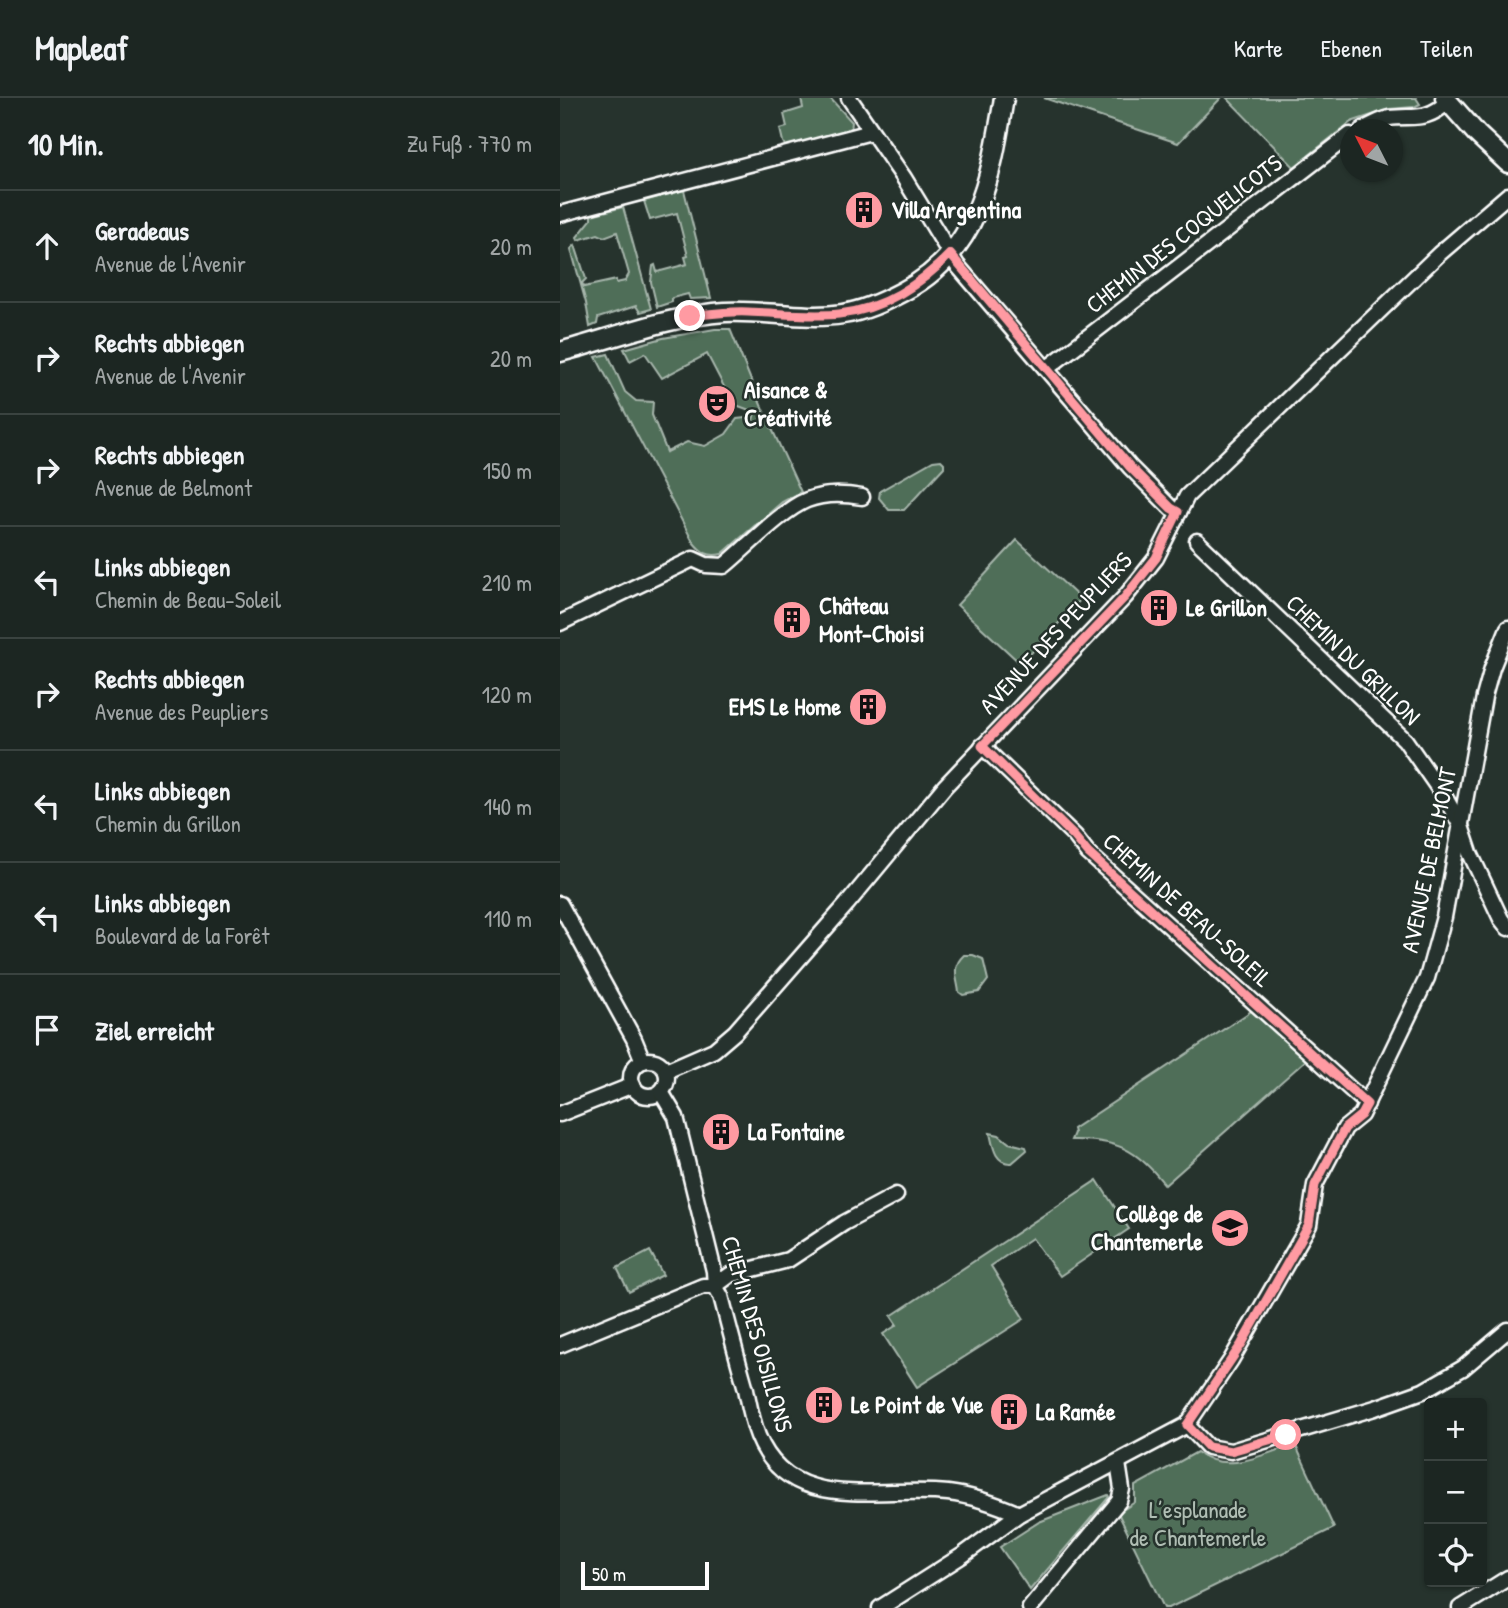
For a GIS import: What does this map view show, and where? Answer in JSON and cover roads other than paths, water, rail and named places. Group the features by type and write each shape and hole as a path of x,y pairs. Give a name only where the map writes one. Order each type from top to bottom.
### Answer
{"street":[{"path":"849,98 904,178 950,254 1130,467 1178,512"},
{"path":"560,352 690,316 747,312 821,315 860,310 916,285 950,254 965,235 979,208 989,180 1004,98"},
{"path":"1384,119 1419,118 1438,110 1447,100 1508,163"},
{"path":"560,214 871,132"},
{"name":"CHEMIN DES COQUELICOTS","path":"1046,369 1340,143"},
{"name":"AVENUE DES PEUPLIERS","path":"666,1071 714,1050 735,1031 839,914 938,794 1125,597 1156,558 1187,496 1439,254 1508,195"},
{"path":"560,623 693,559 706,565 724,566 783,516 807,500 844,494 862,498"},
{"name":"CHEMIN DU GRILLON","path":"1197,541 1405,740 1446,799 1461,826 1470,853 1501,919 1508,928"},
{"name":"AVENUE DE BELMONT","path":"880,1608 963,1555 1019,1514 1187,1425 1241,1345 1309,1225 1315,1185 1345,1128 1361,1115 1367,1104 1427,978 1444,917 1484,697 1508,628"},
{"name":"CHEMIN DE BEAU-SOLEIL","path":"982,746 1088,853 1367,1104"},
{"path":"560,906 628,1027 643,1061"},
{"path":"643,1061 656,1061 666,1071 667,1081 661,1092 648,1096 633,1085 631,1079 634,1068 643,1061"},
{"path":"560,1115 633,1085"},
{"name":"CHEMIN DES OISILLONS","path":"661,1092 676,1117 714,1271 715,1286 721,1296 758,1436 771,1460 788,1476 812,1488 839,1492 948,1493 993,1503 1019,1514"},
{"path":"560,1345 703,1286 715,1286 730,1275 788,1259 844,1223 896,1195"},
{"path":"1187,1425 1208,1447 1231,1451 1242,1448 1423,1391 1463,1368 1508,1330"},
{"path":"1030,1608 1119,1501 1122,1489 1118,1463"},
{"path":"1460,1608 1508,1578"}],"place":[{"name":"Villa Argentina","path":"864,210"},
{"name":"Aisance & Créativité","path":"717,404"},
{"name":"Le Grillon","path":"1159,608"},
{"name":"Château Mont-Choisi","path":"792,620"},
{"name":"EMS Le Home","path":"868,707"},
{"name":"La Fontaine","path":"721,1132"},
{"name":"Collège de Chantemerle","path":"1230,1228"},
{"name":"Le Point de Vue","path":"824,1405"},
{"name":"La Ramée","path":"1009,1412"}],"park label":[{"name":"L’esplanade de Chantemerle","path":"1198,1524"}]}
